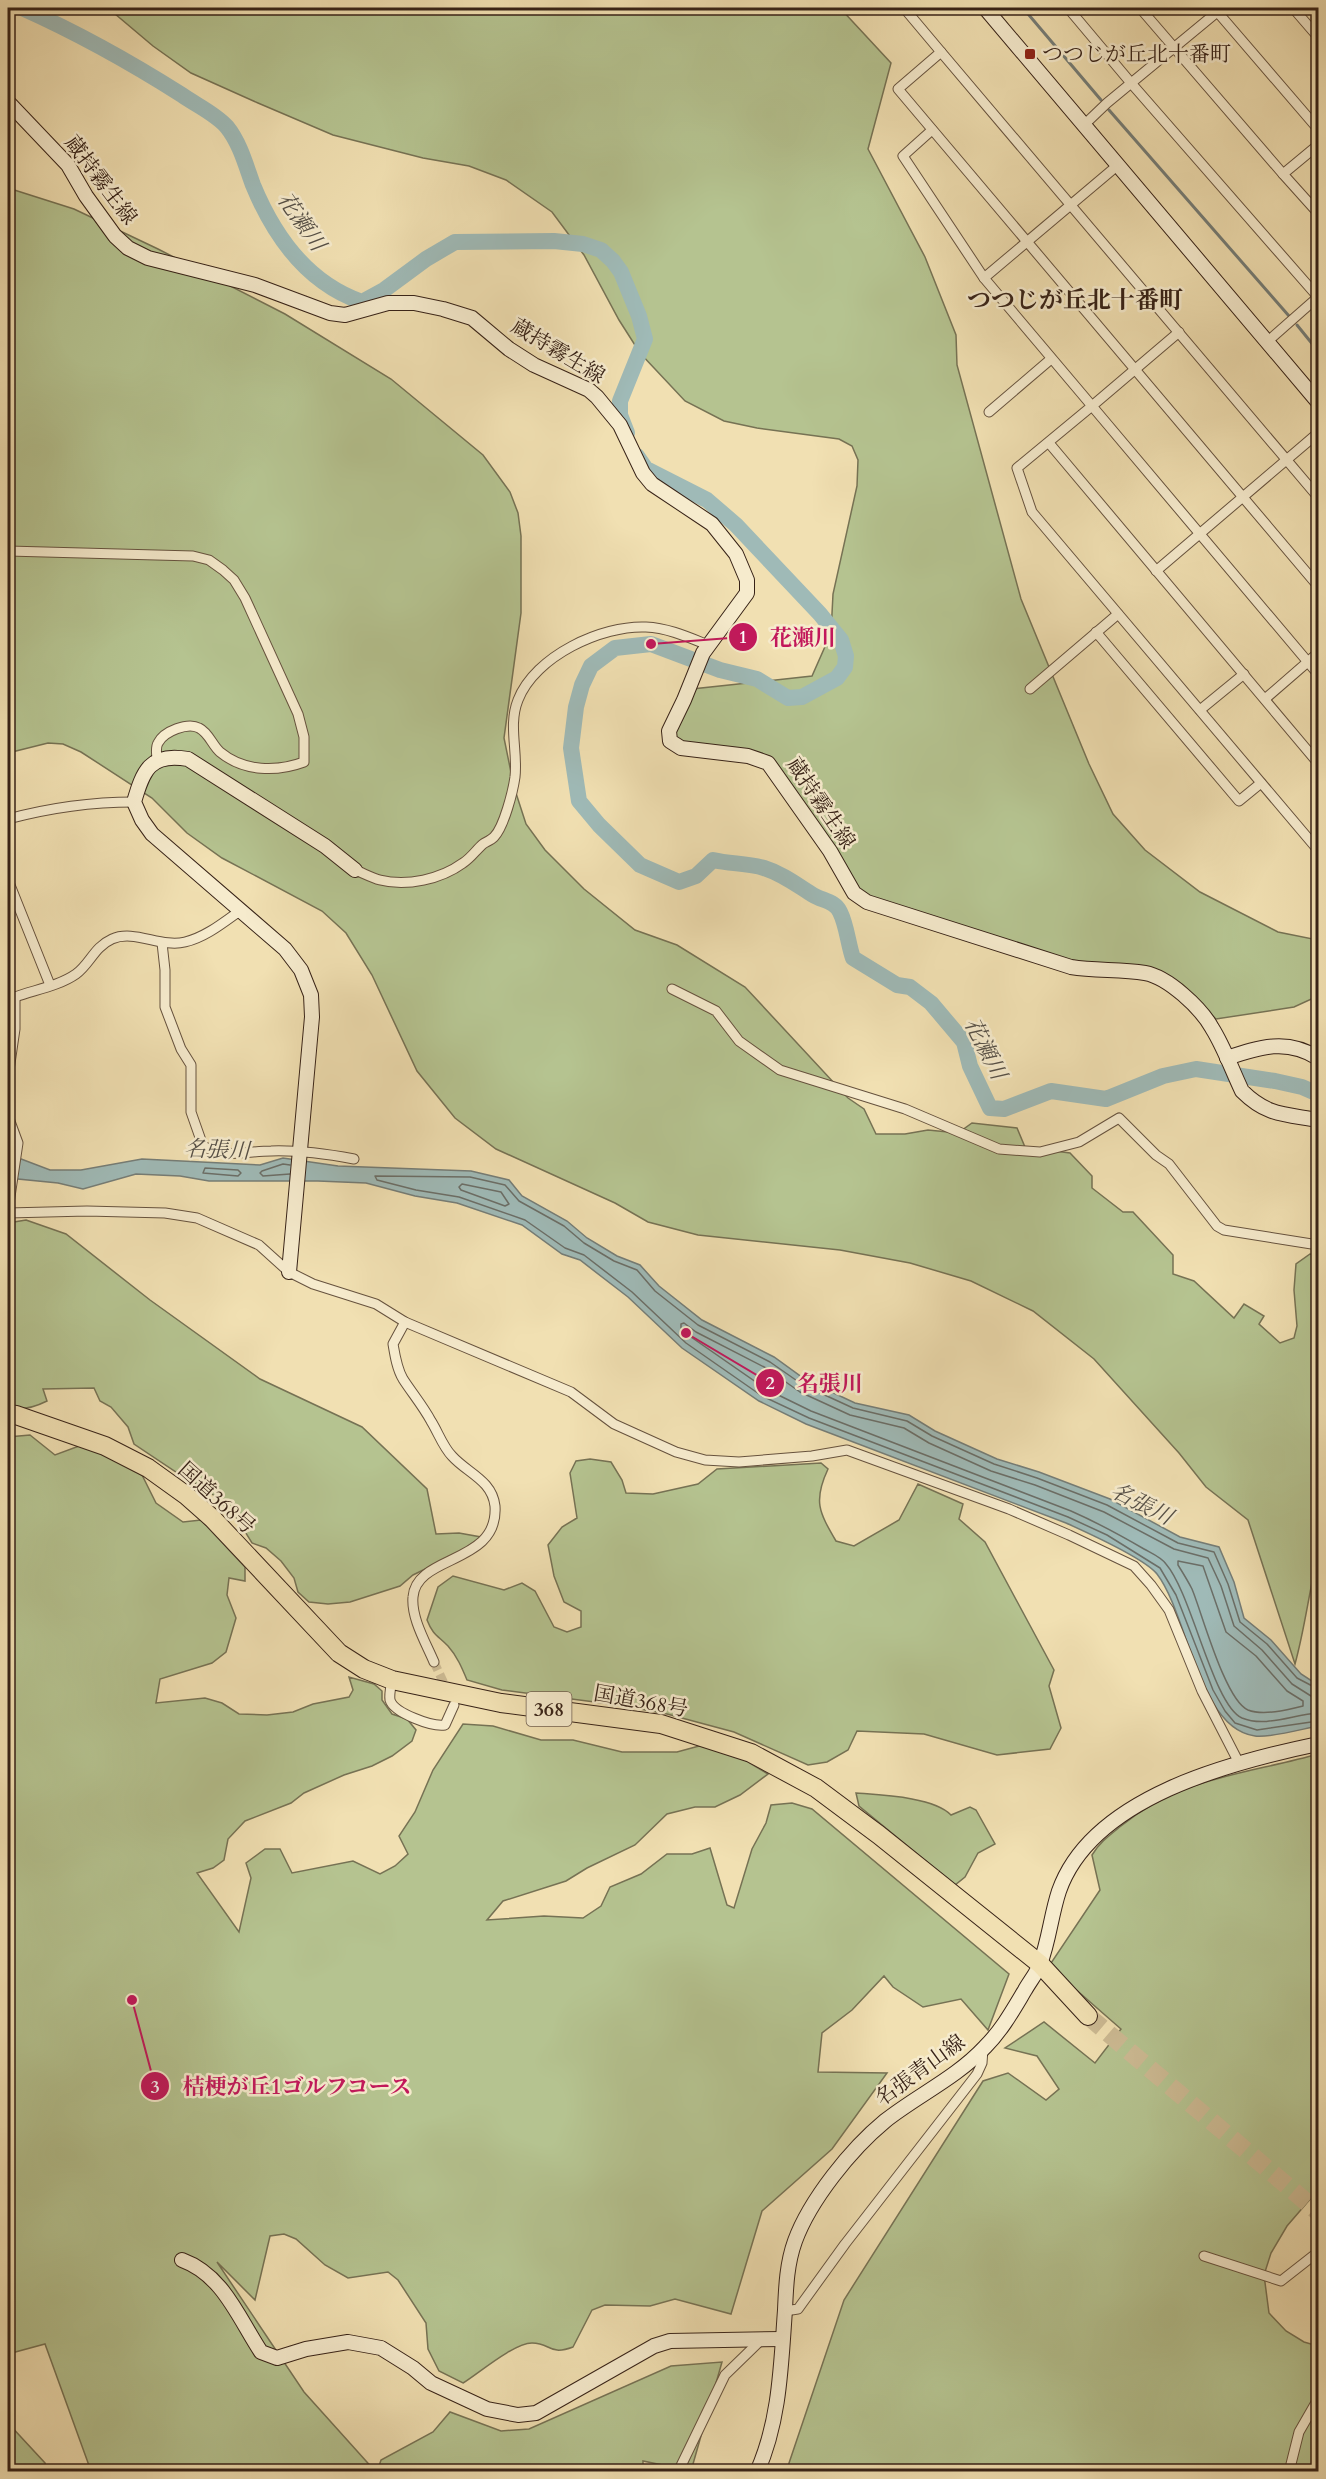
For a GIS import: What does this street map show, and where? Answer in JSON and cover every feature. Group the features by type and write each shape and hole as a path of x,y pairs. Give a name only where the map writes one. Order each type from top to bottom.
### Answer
{"highway":[{"name":"国道368号","path":"8,1414 105,1446 148,1468 187,1496 213,1519 339,1653 364,1669 392,1680 501,1703 661,1724 751,1753 816,1788 879,1835 1040,1964 1088,2016"}],"main road":[{"path":"985,8 1318,402"},
{"name":"蔵持霧生線","path":"8,102 68,165 86,196 115,236 128,248 148,258 255,285 330,313 345,315 388,303 414,303 443,309 472,318 509,349 534,365 588,390 597,397 620,425 643,473 652,484 712,524 736,554 747,580 747,593 705,649 669,731 670,741 677,747 748,756 768,763 830,851 858,896 881,907 1071,967 1096,971 1146,973 1157,977 1191,1002 1212,1027 1242,1091 1257,1104 1273,1113 1318,1120"},
{"path":"289,1272 310,1048 311,995 301,970 285,949 153,834 142,820 134,802 143,773 158,761 174,757 188,759 325,846 355,870"},
{"path":"1227,1058 1272,1045 1295,1047 1318,1058"},
{"name":"名張青山線","path":"757,2472 773,2429 789,2260 804,2222 826,2188 854,2152 884,2122 921,2095 947,2081 1003,2028 1040,1964 1060,1890 1076,1860 1088,1844 1110,1824 1157,1793 1180,1782 1239,1763 1318,1744"},
{"path":"182,2260 209,2275 229,2297 261,2352 278,2358 306,2349 348,2342 381,2348 413,2368 431,2383 487,2409 518,2415 536,2413 670,2341 782,2339"}],"street":[{"path":"904,8 1318,496"},
{"path":"1068,8 1318,297 1267,342"},
{"path":"1140,8 1318,213"},
{"path":"1293,8 1318,37"},
{"path":"1084,126 1217,9 1318,129"},
{"path":"941,52 898,89 1318,586"},
{"path":"932,129 903,156 984,278 1318,674"},
{"path":"1283,174 1318,145"},
{"path":"984,278 1118,165"},
{"path":"1179,332 1017,468 1032,512 1318,850"},
{"path":"989,411 1051,359"},
{"path":"1156,571 1318,433"},
{"path":"1049,443 1318,763"},
{"path":"8,551 193,556 209,560 234,580 253,615 297,714 303,737 304,762 286,769 253,768 219,751 205,732 197,726 186,726 162,738 157,745 158,761"},
{"path":"1030,689 1118,614"},
{"path":"355,870 381,880 413,882 432,878 464,863 483,844 495,836 510,804 515,775 514,719 518,699 531,678 550,659 601,633 630,627 649,627 676,632 705,649"},
{"path":"1096,632 1239,801 1261,783"},
{"path":"1265,699 1318,653"},
{"path":"1200,710 1244,674"},
{"path":"8,819 35,812 83,805 134,802"},
{"path":"8,880 50,985"},
{"path":"8,1077 15,1029 11,995 50,985 77,973 97,948 114,938 138,937 162,943 184,943 203,935 241,910"},
{"path":"162,943 165,1007 181,1049 191,1065 191,1112 203,1146 218,1154 300,1152 323,1153 354,1159"},
{"path":"672,988 716,1011 739,1041 780,1070 905,1109 999,1149 1040,1152 1079,1142 1119,1118 1156,1155 1169,1164 1217,1226 1224,1230 1318,1245"},
{"path":"8,1116 18,1143 8,1212 165,1213 197,1218 259,1245 289,1272 313,1284 376,1304 405,1322 571,1392 614,1424 676,1452 705,1460 739,1462 812,1456 847,1450 1009,1509 1134,1566 1169,1610 1202,1691 1239,1763"},
{"path":"405,1322 393,1344 402,1377 422,1405 451,1456 489,1488 495,1504 494,1520 483,1543 434,1570 417,1583 412,1597 414,1612 434,1662"},
{"path":"392,1680 390,1698 394,1707 423,1722 437,1726 445,1725 454,1705"},
{"path":"785,2311 798,2308 977,2074 982,2063 983,2049"},
{"path":"1204,2256 1281,2281 1318,2252"},
{"path":"678,2472 725,2375 760,2341"},
{"path":"1289,2472 1299,2432 1318,2399"}],"green space":[{"path":"108,8 840,8 891,63 868,149 925,257 956,335 957,365 1021,599 1089,764 1113,814 1145,850 1200,892 1278,932 1318,940 1318,996 1294,1007 1216,1019 1177,982 1071,964 861,895 771,760 679,744 672,739 692,689 812,676 831,633 833,594 857,486 858,460 852,446 839,439 757,428 724,421 685,401 640,353 619,320 584,255 552,212 506,180 469,166 423,158 333,135 258,103 191,73 153,46"},
{"path":"8,188 74,209 285,314 391,379 483,455 510,492 518,513 521,536 521,613 504,738 514,787 526,824 545,850 584,889 635,930 677,945 745,987 848,1098 864,1109 876,1134 905,1134 928,1130 958,1133 972,1123 1017,1128 1025,1147 1070,1153 1092,1176 1092,1188 1123,1212 1133,1212 1173,1255 1173,1274 1194,1281 1234,1318 1244,1304 1264,1316 1259,1324 1280,1343 1294,1338 1297,1326 1294,1290 1296,1264 1310,1254 1318,1255 1318,1555 1295,1664 1248,1520 1206,1487 1179,1453 1094,1359 1033,1311 971,1281 910,1263 840,1250 698,1235 648,1222 615,1203 496,1149 455,1118 417,1071 372,975 346,933 322,911 222,858 187,833 152,798 81,752 63,744 48,743 8,753"},
{"path":"26,1220 66,1234 150,1300 260,1379 362,1427 427,1489 436,1534 459,1533 481,1537 460,1552 413,1575 400,1586 350,1602 328,1604 309,1602 298,1592 294,1578 281,1561 266,1548 252,1543 236,1517 207,1489 185,1478 134,1444 128,1427 111,1407 100,1401 94,1388 43,1389 47,1401 28,1408 8,1407 8,1223"},
{"path":"30,1435 55,1455 79,1446 103,1450 142,1475 156,1503 183,1522 201,1520 245,1567 245,1581 229,1578 227,1595 236,1618 226,1652 212,1663 160,1679 156,1703 205,1698 222,1703 239,1714 267,1715 293,1712 313,1704 349,1697 353,1690 349,1677 374,1684 382,1691 382,1700 392,1714 407,1719 416,1730 412,1741 392,1756 304,1793 291,1803 245,1821 228,1839 224,1860 213,1868 197,1873 239,1932 251,1878 246,1863 265,1849 280,1849 292,1873 353,1861 380,1874 395,1866 408,1854 399,1836 415,1812 433,1770 463,1724 493,1726 541,1740 573,1740 622,1752 677,1752 699,1746 716,1748 735,1754 768,1774 740,1795 715,1807 695,1807 667,1814 635,1845 587,1868 566,1881 503,1901 487,1920 544,1916 583,1918 601,1906 610,1887 641,1874 667,1854 692,1854 710,1848 727,1905 734,1908 752,1849 766,1823 771,1805 792,1803 812,1809 1009,1974 988,2030 961,1999 923,2007 893,1987 884,1976 852,2010 822,2033 818,2072 887,2073 832,2149 762,2211 731,2314 675,2299 650,2306 605,2305 592,2310 573,2347 554,2350 538,2344 525,2344 506,2353 463,2383 439,2371 428,2349 426,2323 398,2280 388,2272 348,2278 325,2265 296,2239 284,2234 270,2236 255,2300 217,2262 304,2392 375,2471 91,2471 45,2344 8,2354 8,1437"},
{"path":"590,1459 611,1462 622,1480 626,1493 653,1494 698,1484 717,1469 821,1463 828,1469 819,1498 825,1522 836,1541 854,1546 899,1520 918,1484 963,1504 959,1519 985,1542 1054,1670 1049,1686 1061,1728 1050,1749 997,1755 924,1734 857,1731 848,1750 827,1762 808,1765 734,1732 667,1714 618,1705 502,1690 467,1680 454,1654 433,1632 427,1620 438,1587 453,1576 504,1590 522,1583 535,1591 554,1627 567,1632 581,1627 581,1611 564,1602 554,1576 548,1545 562,1527 577,1518 570,1473 576,1461"},
{"path":"1318,1754 1318,2190 1287,2226 1271,2253 1264,2275 1269,2313 1286,2331 1304,2342 1318,2346 1318,2471 786,2472 844,2300 983,2081 1008,2073 1046,2100 1059,2089 1037,2056 1005,2048 1044,2022 1095,2063 1121,2029 1049,1966 1100,1890 1092,1855 1105,1839 1121,1826 1167,1797 1215,1779"},
{"path":"856,1793 893,1796 933,1804 951,1815 970,1807 976,1810 995,1844 978,1853 965,1877 955,1885 859,1806"},
{"path":"722,2362 691,2471 643,2461 643,2472 377,2472 381,2460 433,2432 450,2412 501,2431 529,2429 671,2366"},
{"path":"8,2423 45,2463 48,2471 8,2471"}],"water":[{"path":"8,1154 50,1170 81,1170 142,1159 260,1165 283,1158 338,1166 471,1171 509,1180 522,1196 567,1221 587,1238 617,1256 640,1265 659,1286 702,1320 774,1357 806,1380 855,1403 909,1415 935,1431 997,1459 1110,1499 1180,1537 1219,1547 1234,1582 1244,1618 1271,1640 1301,1674 1318,1685 1318,1726 1261,1736 1236,1729 1220,1713 1207,1692 1168,1592 1157,1574 1141,1561 1066,1523 806,1424 759,1401 682,1348 628,1297 580,1260 562,1254 522,1225 457,1203 415,1196 366,1183 209,1181 180,1176 136,1174 83,1189 58,1183 8,1178"}],"waterway":[{"name":"花瀬川","path":"22,8 123,60 222,122 236,140 261,204 282,239 309,270 342,294 362,302 384,290 426,259 455,242 554,241 583,244 601,250 621,272 639,316 645,339 620,401 620,415 627,433"},
{"path":"1023,8 1101,100"},
{"path":"1109,110 1289,316"},
{"path":"1297,325 1318,351"},
{"name":"花瀬川","path":"637,456 646,469 707,500 736,525 820,614 841,640 846,656 845,667 837,678 802,697 788,698 757,679 720,670 651,644 615,648 591,666 582,685 576,707 571,748 579,801 599,825 640,865 679,882 696,876 713,860 758,866 777,873 838,908 853,958 897,985 910,987 931,1003 964,1042 970,1066 990,1108 1004,1109 1051,1091 1106,1099 1163,1076 1196,1069 1275,1081 1302,1087 1318,1094"}],"tunnel":[{"path":"434,1662 448,1692"},
{"path":"1088,2016 1318,2212"}],"place":[{"name":"つつじが丘北十番町","path":"1030,54"},
{"name":"花瀬川","path":"651,644"},
{"name":"名張川","path":"686,1333"},
{"name":"桔梗が丘1ゴルフコース","path":"132,2000"}],"district":[{"name":"つつじが丘北十番町","path":"1075,300"}]}
